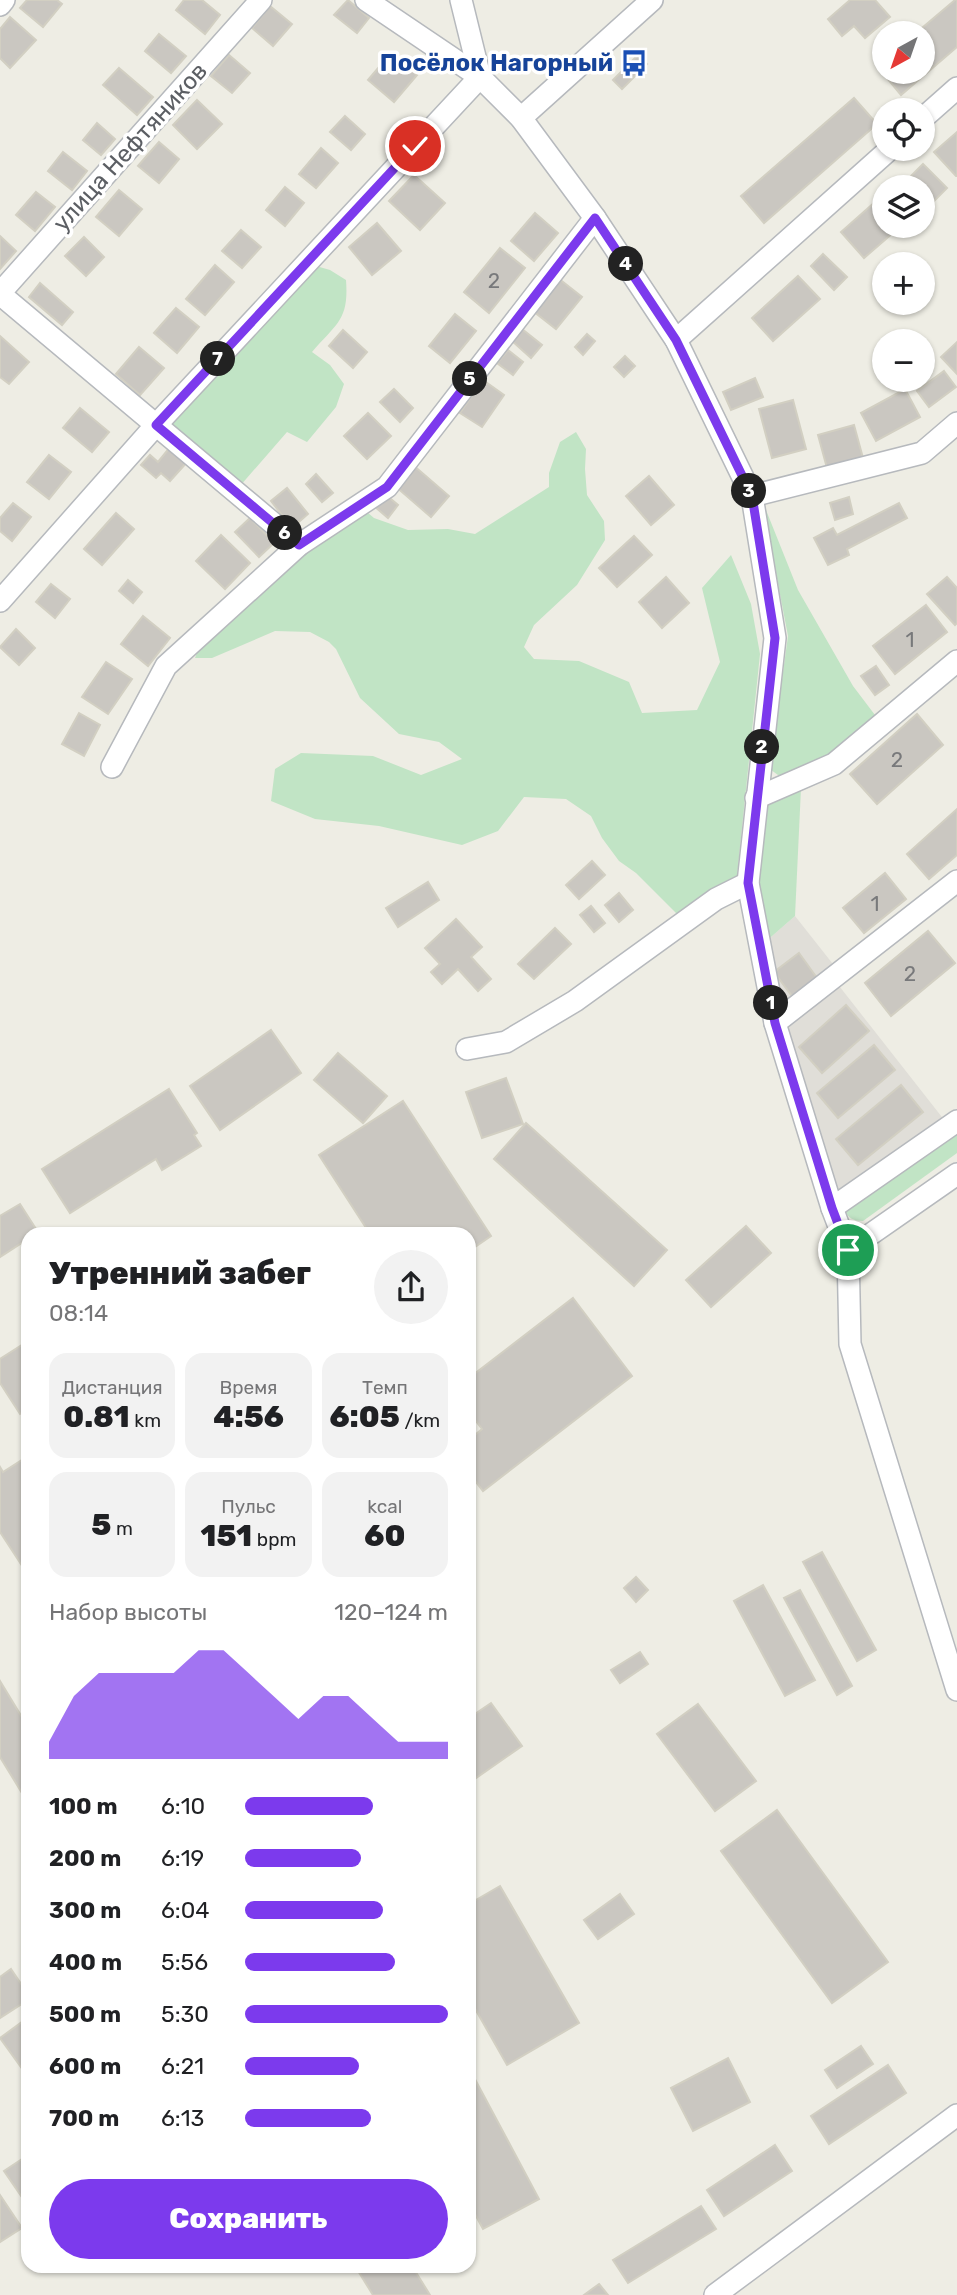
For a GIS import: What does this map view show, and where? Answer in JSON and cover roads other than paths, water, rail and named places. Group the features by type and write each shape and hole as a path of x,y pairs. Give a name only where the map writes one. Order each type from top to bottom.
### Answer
{"street":[{"path":"0,5 4,0"},
{"name":"улица Нефтяников","path":"0,294 261,0"},
{"path":"366,0 480,77 521,118 595,218 676,340 752,496 775,638 748,883 775,1023 832,1208 848,1250 850,1344 957,1690"},
{"path":"461,0 480,77"},
{"path":"521,118 652,0"},
{"path":"0,601 156,425 480,77"},
{"path":"935,107 957,88"},
{"path":"676,340 877,161"},
{"path":"112,767 166,666 299,545 387,487 595,218"},
{"path":"0,294 299,545"},
{"path":"752,496 922,453 957,423"},
{"path":"756,798 834,764 957,661"},
{"path":"775,1023 957,881"},
{"path":"467,1049 506,1042 552,1015 716,899 748,883"},
{"path":"832,1208 957,1121"},
{"path":"848,1250 957,1174"},
{"path":"715,2295 957,2115"}],"place":[{"name":"Посёлок Нагорный","path":"634,63"}]}
